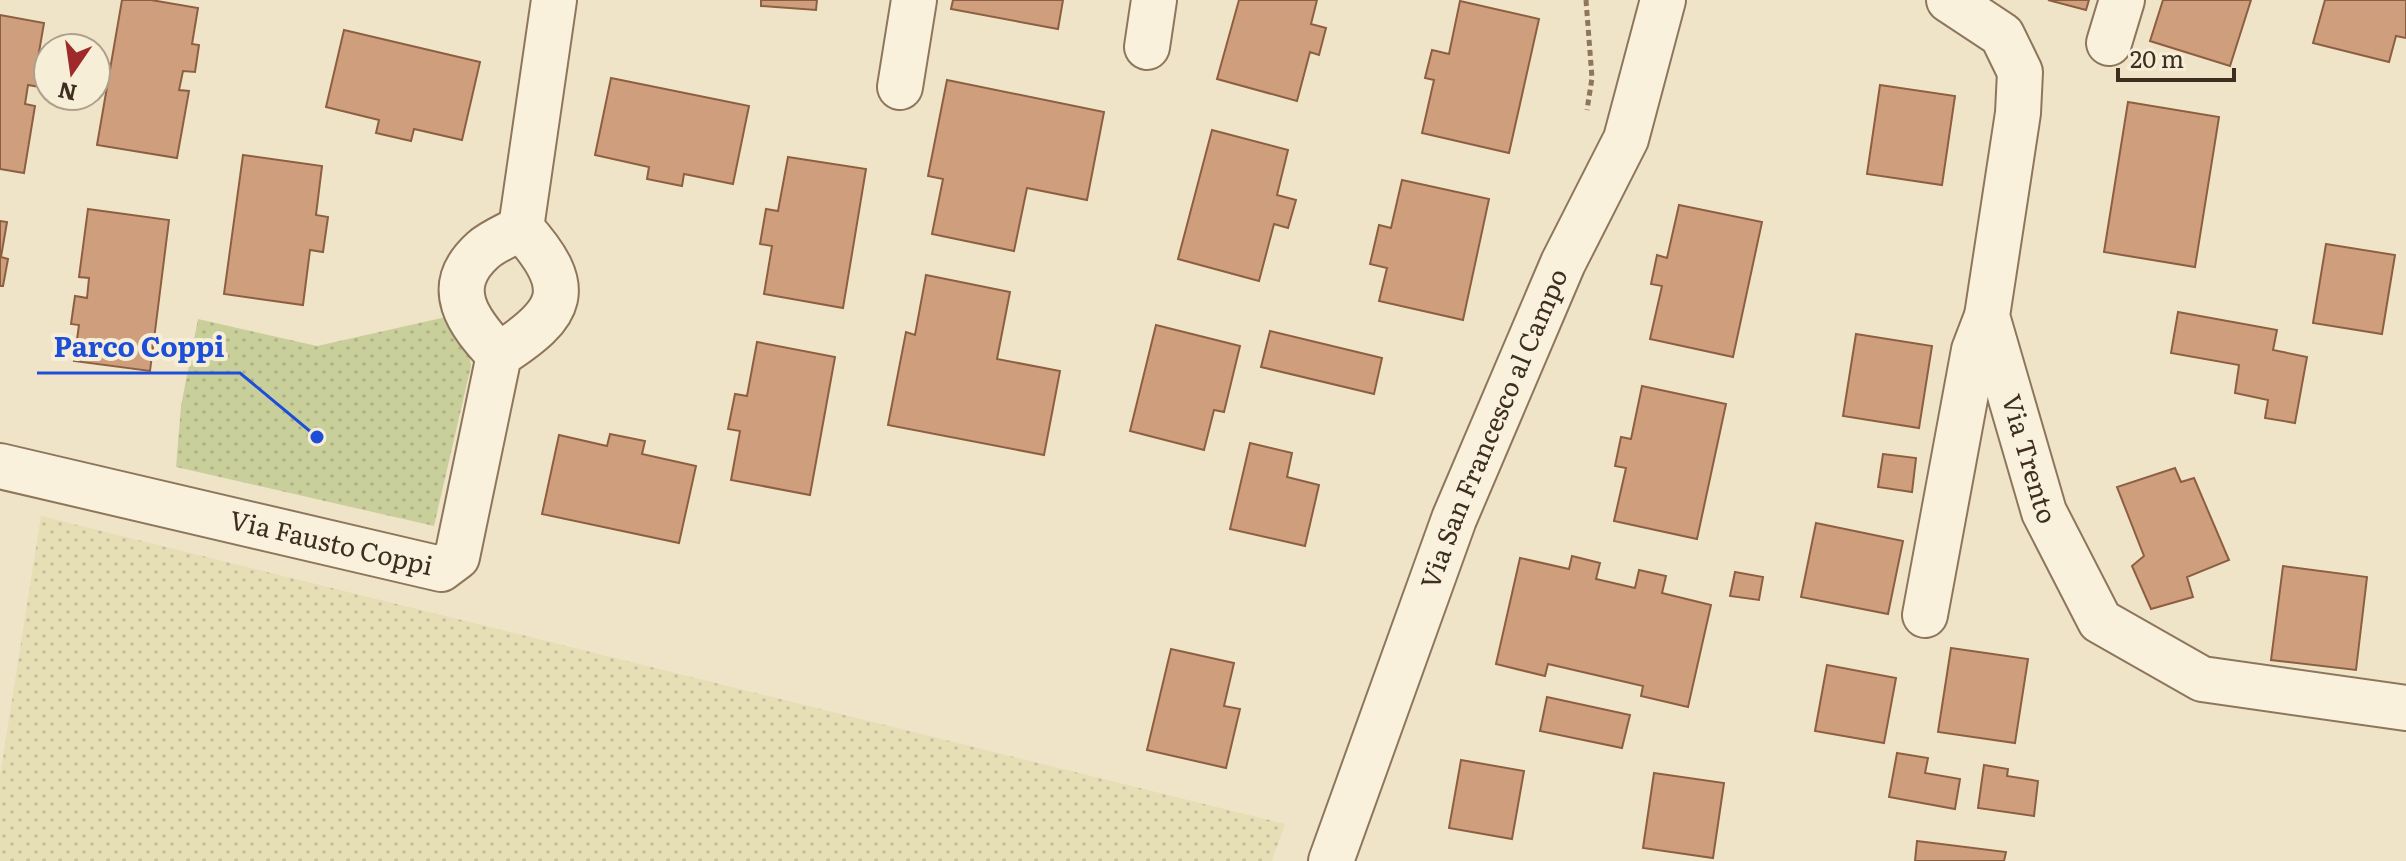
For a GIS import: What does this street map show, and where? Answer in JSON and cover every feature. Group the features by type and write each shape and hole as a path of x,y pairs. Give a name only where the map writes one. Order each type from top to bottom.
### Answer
{"street":[{"path":"521,228 554,0"},
{"path":"900,87 914,0"},
{"path":"1147,47 1154,0"},
{"name":"Via San Francesco al Campo","path":"1331,861 1454,519 1563,263 1626,139 1663,0"},
{"name":"Via Trento","path":"1949,0 2002,35 2020,72 2018,113 1987,316 2044,512 2100,621 2202,679 2406,708"},
{"path":"2109,43 2122,0"},
{"path":"521,228 544,253 557,280 551,313 530,335 499,355 476,331 462,305 465,271 484,248 521,228"},
{"path":"1925,615 1974,350 1987,316"},
{"name":"Via Fausto Coppi","path":"0,466 441,569 457,557 499,355"}],"shaded area":[{"path":"41,516 1285,824 1272,861 0,861 0,776"}],"green space":[{"path":"446,317 467,338 471,366 434,526 176,467 181,406 198,319 317,346"}],"building":[{"path":"122,0 151,0 198,8 192,44 199,45 195,72 183,71 179,90 189,91 177,158 97,145 103,112 112,112 112,58"},
{"path":"761,0 817,0 816,10 761,6"},
{"path":"953,0 1063,0 1058,29 951,9"},
{"path":"1239,0 1317,0 1311,24 1326,28 1319,55 1310,52 1297,101 1217,79"},
{"path":"2048,0 2089,0 2086,10"},
{"path":"2163,0 2251,0 2230,66 2150,41"},
{"path":"2325,0 2406,0 2406,38 2396,36 2389,62 2313,43"},
{"path":"1460,1 1539,19 1509,153 1422,133 1434,80 1425,78 1432,50 1449,54"},
{"path":"0,15 44,23 42,32 32,32 32,86 28,85 25,104 32,105 34,112 24,173 0,169"},
{"path":"344,30 480,62 462,140 414,129 411,141 376,133 379,120 326,107"},
{"path":"611,78 749,106 733,184 684,174 682,186 647,179 649,167 595,155"},
{"path":"947,80 1104,112 1087,200 1027,188 1014,251 932,234 943,179 928,176"},
{"path":"1880,85 1955,96 1942,185 1867,174"},
{"path":"2128,102 2219,117 2195,267 2104,252"},
{"path":"1212,130 1288,150 1277,195 1296,200 1288,228 1274,224 1259,281 1178,259"},
{"path":"243,155 322,166 316,215 328,217 323,252 310,250 303,305 224,294"},
{"path":"788,157 866,169 843,308 764,294 772,246 760,244 766,209 778,211"},
{"path":"1402,180 1489,199 1463,320 1379,301 1387,268 1370,264 1379,225 1391,228"},
{"path":"1679,205 1762,222 1733,357 1650,339 1662,286 1651,284 1657,255 1667,258"},
{"path":"88,209 169,220 150,371 74,361 79,325 71,324 75,296 87,298 89,278 79,277"},
{"path":"0,221 7,222 1,257 8,259 3,286 0,286"},
{"path":"2326,244 2395,255 2382,334 2313,323"},
{"path":"926,275 1010,292 997,359 1060,371 1044,455 888,425 906,332 915,335"},
{"path":"2178,312 2277,330 2273,350 2307,357 2295,423 2265,418 2268,400 2235,393 2239,365 2171,353"},
{"path":"1156,325 1240,346 1224,412 1214,410 1204,450 1130,431"},
{"path":"1270,331 1382,358 1374,394 1261,367"},
{"path":"1856,334 1932,346 1919,428 1843,416"},
{"path":"757,342 835,357 810,495 731,480 740,431 728,429 735,394 747,396"},
{"path":"1642,386 1726,404 1697,539 1614,521 1626,468 1615,466 1621,437 1631,439"},
{"path":"610,434 645,441 642,454 696,466 679,543 542,514 559,435 607,446"},
{"path":"1250,443 1292,453 1287,477 1319,485 1305,546 1230,529"},
{"path":"1883,454 1916,458 1912,492 1878,487"},
{"path":"2175,468 2181,482 2194,478 2229,560 2187,577 2193,597 2151,609 2132,566 2144,556 2117,487"},
{"path":"1816,523 1903,541 1888,614 1801,597"},
{"path":"1572,556 1600,563 1596,579 1635,588 1639,570 1666,576 1662,593 1711,605 1688,707 1641,696 1643,686 1548,664 1545,676 1496,664 1520,558 1569,569"},
{"path":"2283,566 2367,577 2356,670 2271,660"},
{"path":"1735,572 1763,577 1759,600 1730,596"},
{"path":"1951,648 2028,659 2015,743 1938,732"},
{"path":"1171,649 1234,663 1224,706 1240,709 1226,768 1147,750"},
{"path":"1827,665 1896,678 1884,743 1815,731"},
{"path":"1547,697 1630,715 1622,748 1540,731"},
{"path":"1897,753 1928,758 1925,773 1960,779 1955,809 1889,797"},
{"path":"1461,760 1524,771 1512,839 1449,828"},
{"path":"1984,765 2008,769 2007,776 2038,781 2034,816 1978,808"},
{"path":"1654,773 1724,783 1713,858 1643,848"},
{"path":"1917,841 2006,852 2004,861 1915,861"}],"place":[{"name":"Parco Coppi","path":"317,437"}]}
